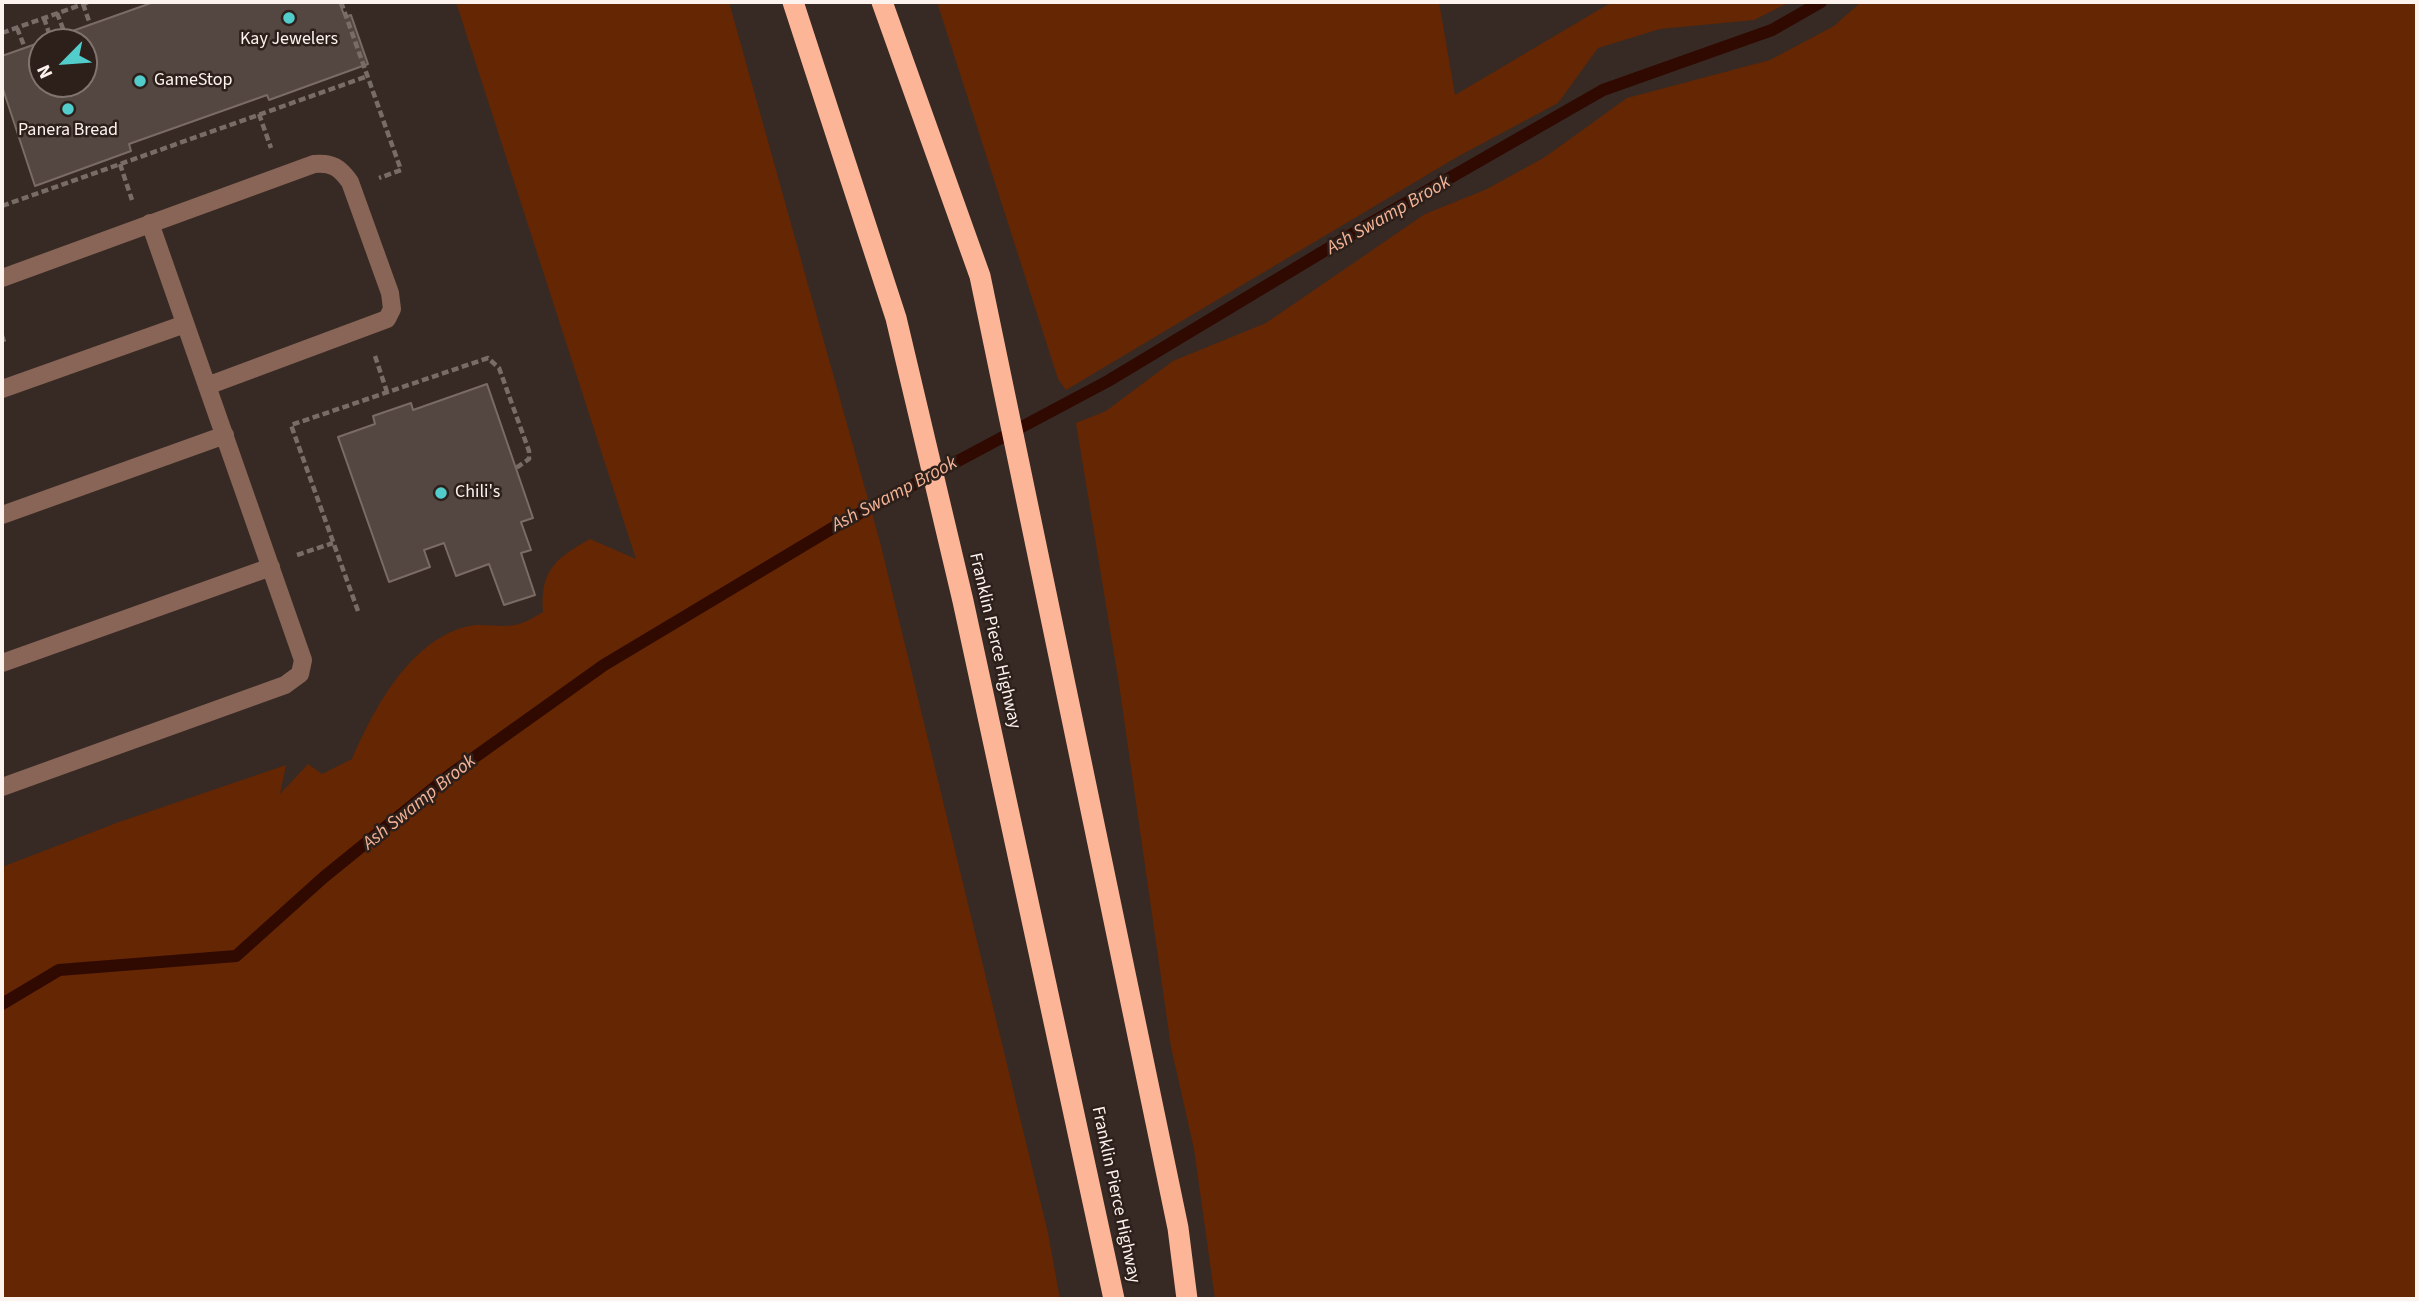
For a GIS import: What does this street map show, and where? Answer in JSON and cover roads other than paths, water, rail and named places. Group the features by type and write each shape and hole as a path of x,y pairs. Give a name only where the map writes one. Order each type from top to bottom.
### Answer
{"highway":[{"name":"Franklin Pierce Highway","path":"793,2 896,318 962,601 1114,1299"},
{"path":"881,2 980,276 1178,1228 1187,1299"}],"lane":[{"path":"2,278 314,164 327,163 341,170 352,188 390,293 391,309 387,318 365,329 207,386"},
{"path":"2,787 285,685 300,674 303,660 150,223"},
{"path":"2,389 185,324"},
{"path":"2,515 225,435"},
{"path":"2,663 271,567"}],"waterway":[{"name":"Ash Swamp Brook","path":"2,1004 59,970 236,956 324,877 451,774 604,665 836,526 1108,381 1364,227 1603,90 1772,30 1821,2"}],"place":[{"name":"Kay Jewelers","path":"289,18"},
{"name":"GameStop","path":"140,81"},
{"name":"Panera Bread","path":"68,109"},
{"name":"Chili's","path":"441,493"}]}
